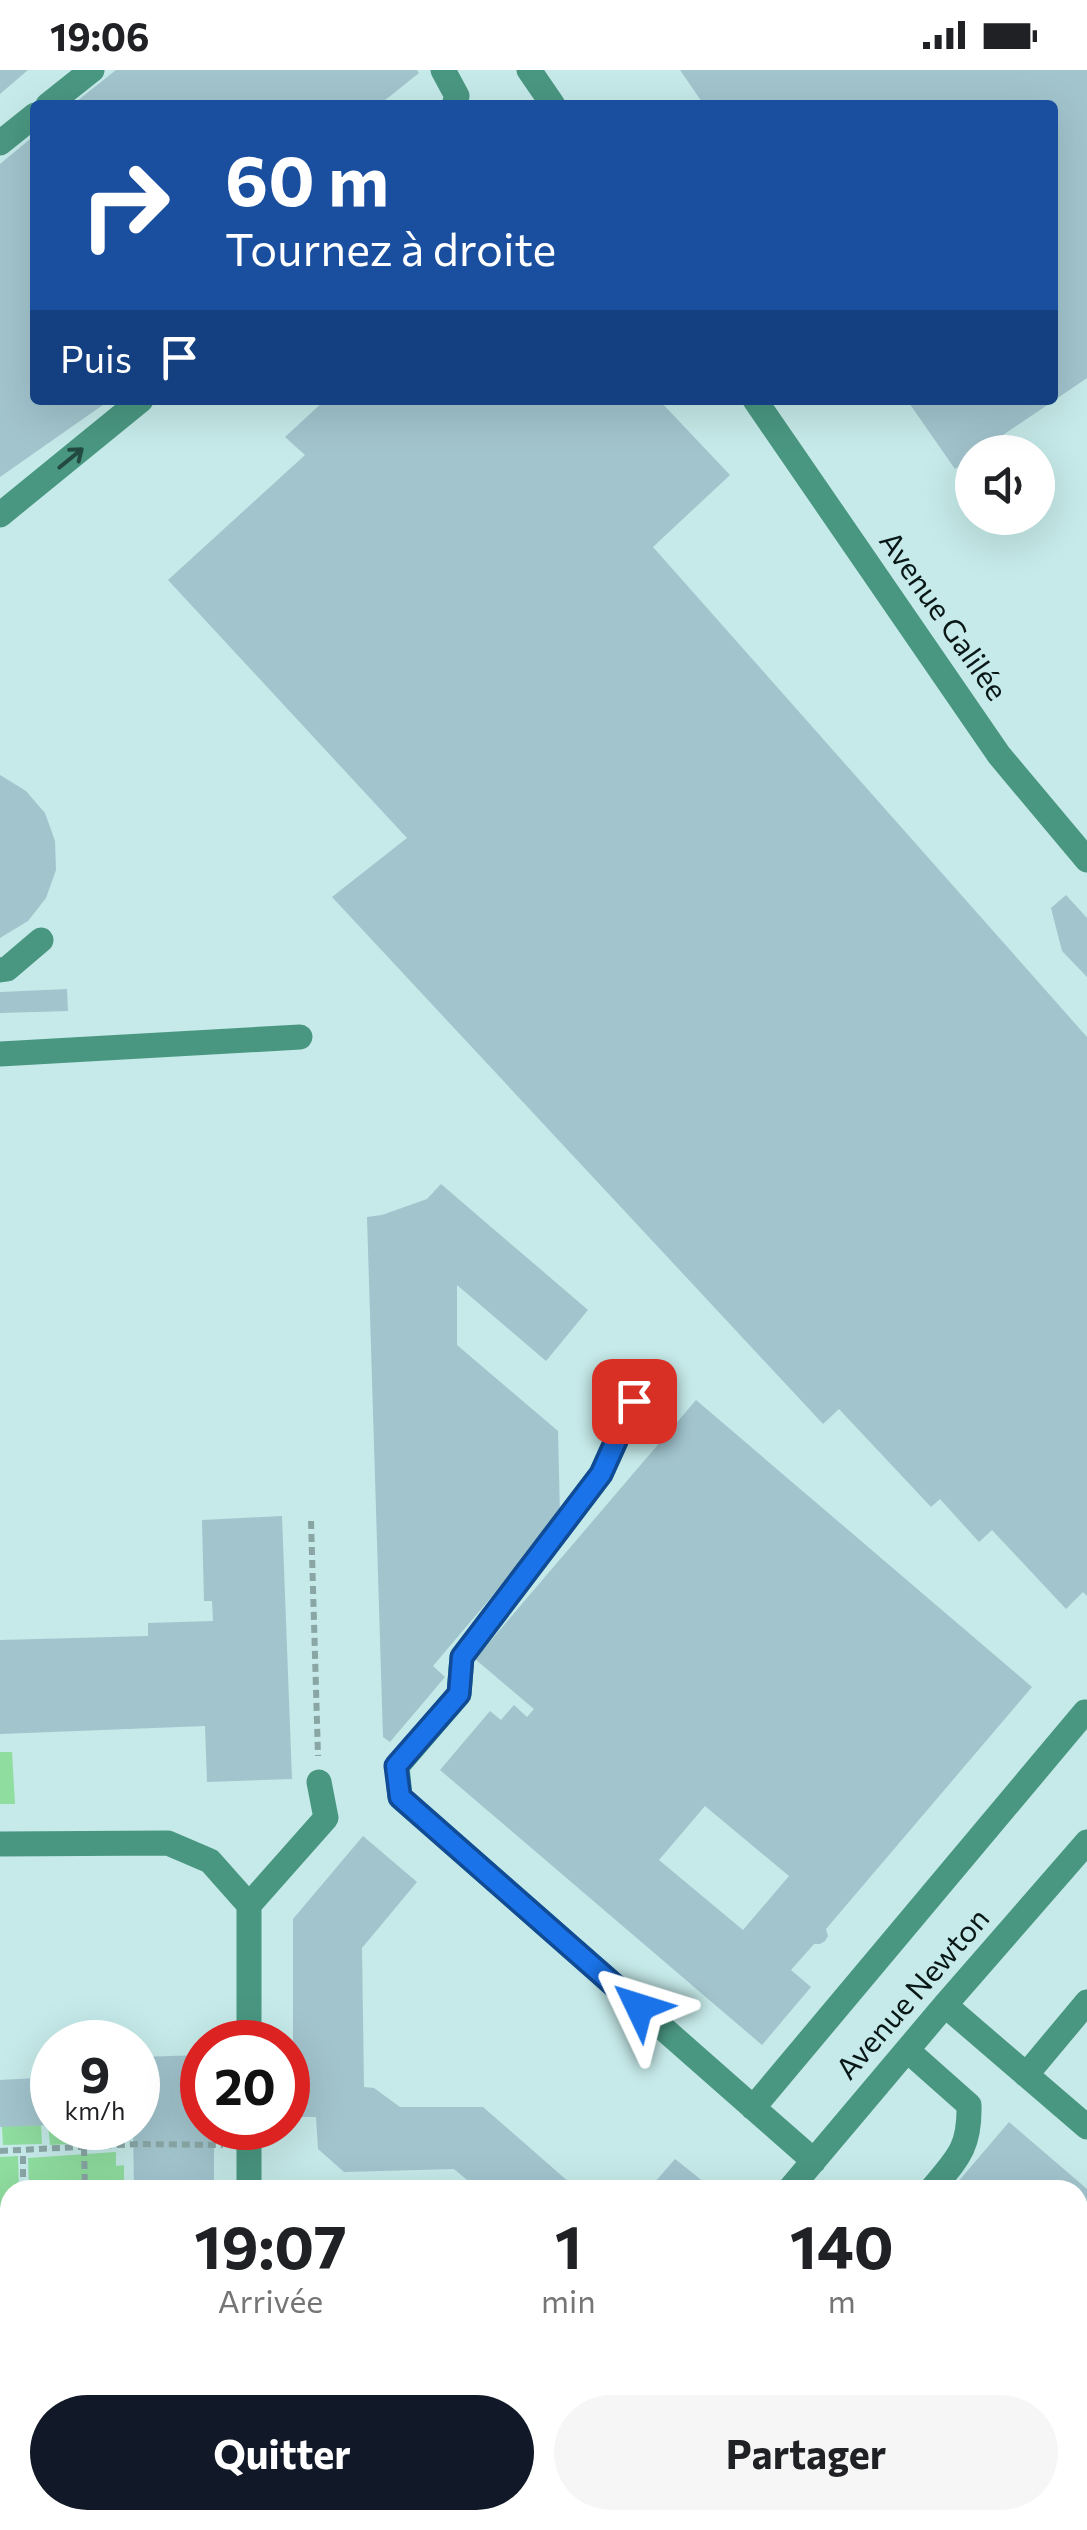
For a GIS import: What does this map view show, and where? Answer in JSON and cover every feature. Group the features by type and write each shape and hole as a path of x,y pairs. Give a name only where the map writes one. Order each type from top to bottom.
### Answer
{"street":[{"path":"54,100 92,70"},
{"path":"444,70 456,100"},
{"path":"529,70 550,100"},
{"path":"0,143 30,119"},
{"path":"0,515 135,405"},
{"name":"Avenue Galilée","path":"758,405 998,756 1087,860"},
{"path":"0,970 7,969 41,940"},
{"path":"0,1054 300,1037"},
{"path":"634,1401 601,1474 462,1657 459,1694 396,1766 400,1797 814,2161"},
{"path":"753,2108 1085,1712"},
{"path":"249,2020 249,1905 326,1818 319,1782"},
{"name":"Avenue Newton","path":"798,2180 1087,1842"},
{"path":"0,1844 168,1843 210,1861 249,1905"},
{"path":"1026,2075 1087,2002"},
{"path":"944,2005 1087,2127"},
{"path":"908,2050 970,2105 970,2128 962,2154 940,2180"},
{"path":"244,2150 248,2180"}],"path":[{"path":"311,1521 319,1782"},
{"path":"0,2152 43,2150"},
{"path":"84,2150 85,2180"},
{"path":"22,2180 23,2151"}],"green space":[{"path":"0,1752 12,1752 15,1804 0,1804"},
{"path":"30,2125 30,2144 3,2145 2,2126"},
{"path":"116,2152 116,2166 124,2165 124,2180 29,2180 28,2158"},
{"path":"18,2156 19,2180 0,2180 0,2157"}],"building":[{"path":"0,70 28,70 0,94"},
{"path":"116,70 419,73 385,100 78,100"},
{"path":"680,70 1087,70 1087,378 1058,398 1058,100 701,100"},
{"path":"30,139 30,405 103,405 0,477 0,164"},
{"path":"320,405 664,405 730,475 653,547 1087,1037 1087,1596 1083,1592 1066,1609 992,1530 979,1542 940,1499 931,1507 839,1409 823,1424 332,897 407,838 168,580 305,455 285,437"},
{"path":"910,405 1047,405 1003,435 955,435 955,469"},
{"path":"0,775 26,791 45,813 55,841 56,870 46,898 28,921 0,938"},
{"path":"1066,895 1087,918 1087,977 1062,951 1051,908"},
{"path":"67,989 68,1011 0,1013 0,992"},
{"path":"441,1184 588,1310 546,1361 457,1285 457,1345 558,1431 560,1516 433,1666 445,1677 390,1742 383,1737 367,1217 427,1199"},
{"path":"696,1400 1032,1687 826,1929 825,1941 814,1944 791,1970 811,1987 762,2045 440,1770 490,1711 501,1720 514,1705 527,1717 534,1709 475,1659","holes":["705,1806 789,1876 743,1930 659,1860"]},
{"path":"282,1516 292,1779 207,1782 205,1726 0,1734 0,1640 148,1636 148,1623 213,1621 212,1601 204,1601 202,1520"},
{"path":"363,1836 417,1882 362,1948 364,2087 374,2088 400,2107 483,2107 567,2180 467,2180 454,2169 344,2172 318,2149 316,2117 310,2117 310,2020 293,2020 293,1919"},
{"path":"160,2056 180,2056 180,2150 214,2150 214,2180 134,2180 133,2150 160,2150"},
{"path":"30,2078 30,2126 0,2127 0,2080"},
{"path":"1009,2122 1077,2180 960,2180"},
{"path":"675,2159 701,2180 657,2180"}],"route":[{"path":"634,1401 601,1474 462,1657 459,1694 396,1766 400,1797 639,2007"}]}
